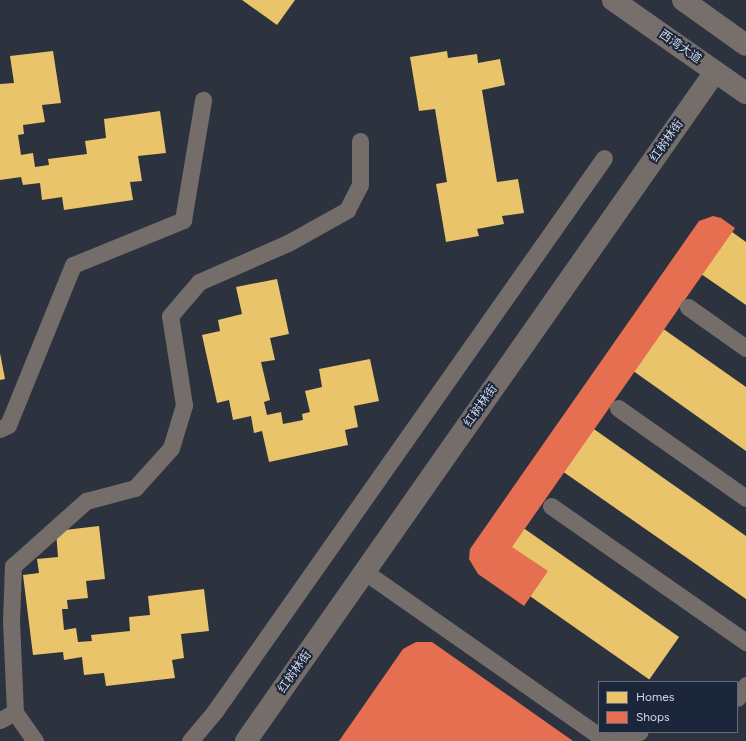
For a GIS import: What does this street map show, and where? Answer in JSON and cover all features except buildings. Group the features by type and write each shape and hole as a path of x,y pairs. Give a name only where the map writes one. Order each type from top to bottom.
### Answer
{"main road":[{"name":"西湾大道","path":"613,0 746,93"},
{"path":"683,0 746,45"}],"street":[{"name":"红树林街","path":"246,741 715,72"}],"lane":[{"path":"0,429 8,426 73,265 183,220 203,100"},
{"path":"35,741 7,716 13,566 86,501 135,488 171,448 184,405 170,316 199,282 288,243 347,210 360,185 360,141"},
{"path":"190,741 215,711 604,158"},
{"path":"688,307 746,348"},
{"path":"618,408 746,498"},
{"path":"551,506 746,642"},
{"path":"365,572 606,741"},
{"path":"738,697 746,685"},
{"path":"613,741 636,733"}]}
